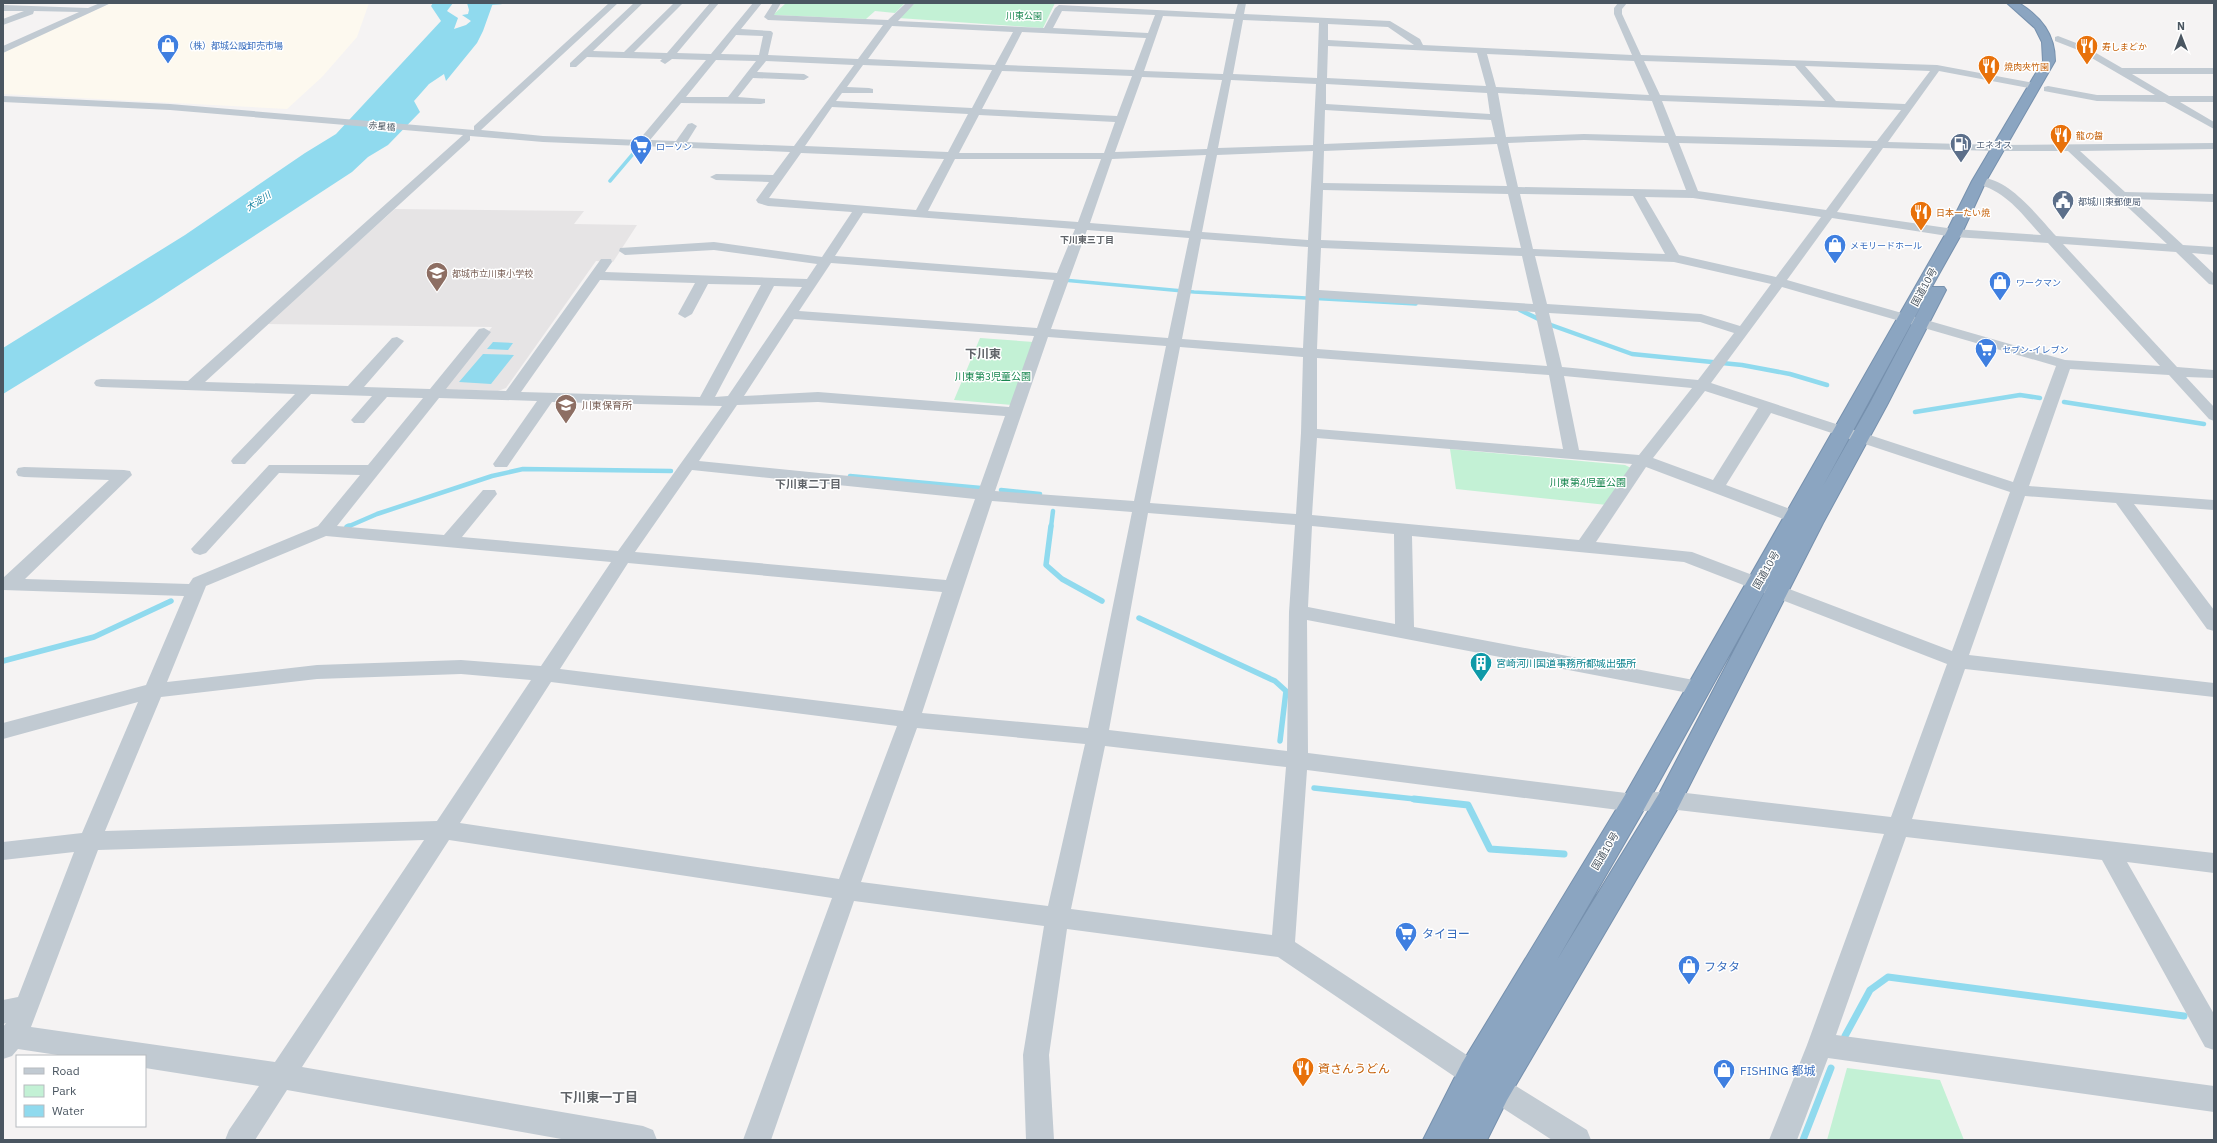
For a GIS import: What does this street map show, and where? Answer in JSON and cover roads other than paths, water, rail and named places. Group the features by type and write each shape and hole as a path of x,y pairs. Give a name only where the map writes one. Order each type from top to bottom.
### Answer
{"highway":[{"name":"国道10号","path":"1440,1140 1484,1082 1669,800 1767,588 1804,520 1860,437 1914,320 1986,183 2011,143 2034,86 2049,61 2049,44 2042,28 2034,19 2012,3"},
{"path":"2022,3 2051,27 2058,39 2058,66 2048,90 2041,102"},
{"name":"国道10号","path":"1804,520 1841,432 1914,320"},
{"name":"国道10号","path":"1469,1140 1484,1082 1634,803 1699,688 1767,588"}],"street":[{"path":"3,50 107,3"},
{"path":"614,3 479,127 643,142 951,156 1037,158 1584,137 1880,144 2011,143 2070,147 2214,146"},
{"path":"573,65 639,3"},
{"path":"616,65 678,3"},
{"path":"660,66 715,3"},
{"path":"643,142 758,3"},
{"path":"777,3 768,17 1152,36"},
{"path":"911,3 890,23 839,90 775,179 762,200 1196,237 1315,244 1674,258 1778,282 2064,364 2214,374"},
{"path":"1040,1140 1036,1055 1057,917 1097,737 1173,344 1196,237 1242,3"},
{"path":"1623,3 1618,8 1618,14 1656,98 1693,194"},
{"path":"3,8 90,11"},
{"path":"1047,31 1059,8 1390,24 1417,41 1420,48"},
{"path":"3,22 36,9"},
{"path":"758,1140 846,890 910,720 953,587 1016,412 1060,281 1109,156 1160,13"},
{"path":"1283,948 1297,760 1298,612 1309,433 1310,353 1320,146 1320,81 1324,22"},
{"path":"920,214 1019,30"},
{"path":"731,100 762,58 768,33 734,32"},
{"path":"2058,39 2081,48 2214,126"},
{"path":"1322,43 1481,52 1937,68 2034,86"},
{"path":"1481,52 1492,90 1496,117 1556,371 1572,455"},
{"path":"586,54 713,56 1320,81 1656,98 1910,107"},
{"path":"1798,64 1833,104"},
{"path":"1583,548 1643,460 1717,366 1880,144 1910,107 1937,68"},
{"path":"2122,71 2214,71"},
{"path":"750,75 804,77"},
{"path":"839,90 869,92"},
{"path":"2048,90 2097,98 2214,99"},
{"name":"赤星橋","path":"3,99 170,108 307,119 462,137 594,148 604,142 643,142"},
{"path":"678,100 761,101"},
{"path":"829,104 1121,119"},
{"path":"1320,107 1496,117"},
{"path":"680,144 692,126"},
{"path":"193,385 462,137"},
{"path":"2070,147 2214,281"},
{"path":"716,177 775,179"},
{"path":"1986,183 2011,195 2214,416"},
{"path":"1318,186 1693,194 1960,233 2214,250"},
{"path":"1637,193 1674,258"},
{"path":"2122,195 2214,198"},
{"path":"239,1140 623,557 732,402 860,209"},
{"path":"625,251 714,246 826,260 1060,281"},
{"path":"510,397 606,262"},
{"path":"597,276 810,283"},
{"path":"684,314 703,280"},
{"path":"705,402 769,282"},
{"path":"1313,298 1701,318 1742,331"},
{"path":"789,314 1173,344 1556,371 1702,385 2020,490 2214,505"},
{"path":"324,530 484,332"},
{"path":"353,390 397,341"},
{"path":"1783,1140 1820,1045 2064,364"},
{"path":"101,383 435,392 510,397 705,402 818,397 1016,412"},
{"path":"239,461 308,389"},
{"path":"359,420 384,391"},
{"path":"501,464 547,398"},
{"path":"1717,487 1767,406"},
{"path":"1309,433 1643,460 1804,520"},
{"path":"688,465 986,495 1304,520 1583,548 1686,556 1958,661 2214,690"},
{"path":"200,549 275,468 372,470"},
{"path":"5,584 124,475 24,472"},
{"path":"449,541 488,494"},
{"path":"2121,498 2214,624"},
{"path":"117,1055 8,1041 15,1009 90,841 199,582 324,530 953,587"},
{"path":"1403,530 1404,632"},
{"path":"5,584 195,590"},
{"path":"1298,612 1699,688"},
{"path":"3,731 152,691 252,678 377,669 461,667 545,674 910,720 1097,737 1297,760 1634,803 1669,800 2214,863"},
{"path":"3,851 90,841 444,830 846,890 1283,948 1484,1082 1577,1140"},
{"path":"2109,851 2214,1038"},
{"path":"1820,1045 2214,1099"},
{"path":"146,1059 281,1076 643,1140"}],"water":[{"name":"大淀川","path":"433,3 453,3 447,11 458,18 454,29 466,25 471,21 462,15 468,14 469,10 467,3 493,3 477,43 446,81 444,74 429,84 414,101 420,112 388,145 368,157 352,172 153,302 3,394 3,348 185,235 305,153 336,134 441,21 431,6"},
{"path":"493,342 513,343 508,350 487,349"},
{"path":"483,354 514,355 491,384 459,382"}],"waterway":[{"path":"486,4 501,3"},
{"path":"610,181 638,148"},
{"path":"1063,280 1194,292 1416,304"},
{"path":"1520,310 1551,325 1632,354 1742,365 1790,374 1827,385"},
{"path":"1915,412 2020,395 2040,398"},
{"path":"2064,402 2204,424"},
{"path":"349,526 347,527 377,514 492,476 523,469 671,471"},
{"path":"850,476 981,488"},
{"path":"1001,490 1040,494"},
{"path":"1051,527 1053,511"},
{"path":"1051,526 1046,565 1062,579 1102,601"},
{"path":"3,661 94,637 171,601"},
{"path":"1139,618 1275,681 1286,691 1280,741"},
{"path":"1314,788 1424,800"},
{"path":"1414,799 1468,805 1490,849 1564,854"},
{"path":"1845,1036 1870,990 1888,977 2184,1016"},
{"path":"1803,1140 1831,1068"}],"place":[{"name":"（株）都城公設卸売市場","path":"168,64"},
{"name":"寿しまどか","path":"2087,66"},
{"name":"焼肉夾竹園","path":"1989,86"},
{"name":"龍の醤","path":"2061,154"},
{"name":"エネオス","path":"1961,164"},
{"name":"ローソン","path":"641,166"},
{"name":"都城川東郵便局","path":"2063,220"},
{"name":"日本一たい焼","path":"1921,232"},
{"name":"メモリードホール","path":"1835,264"},
{"name":"都城市立川東小学校","path":"437,292"},
{"name":"ワークマン","path":"2000,302"},
{"name":"セブン-イレブン","path":"1986,368"},
{"name":"川東保育所","path":"566,424"},
{"name":"宮崎河川国道事務所都城出張所","path":"1481,682"},
{"name":"タイヨー","path":"1406,952"},
{"name":"フタタ","path":"1689,986"},
{"name":"資さんうどん","path":"1303,1088"},
{"name":"FISHING 都城","path":"1724,1090"}],"district":[{"name":"下川東三丁目","path":"1087,239"},
{"name":"下川東","path":"983,353"},
{"name":"下川東二丁目","path":"808,484"},
{"name":"下川東一丁目","path":"599,1097"}],"park label":[{"name":"川東公園","path":"1024,15"},
{"name":"川東第3児童公園","path":"993,376"},
{"name":"川東第4児童公園","path":"1588,482"}]}
